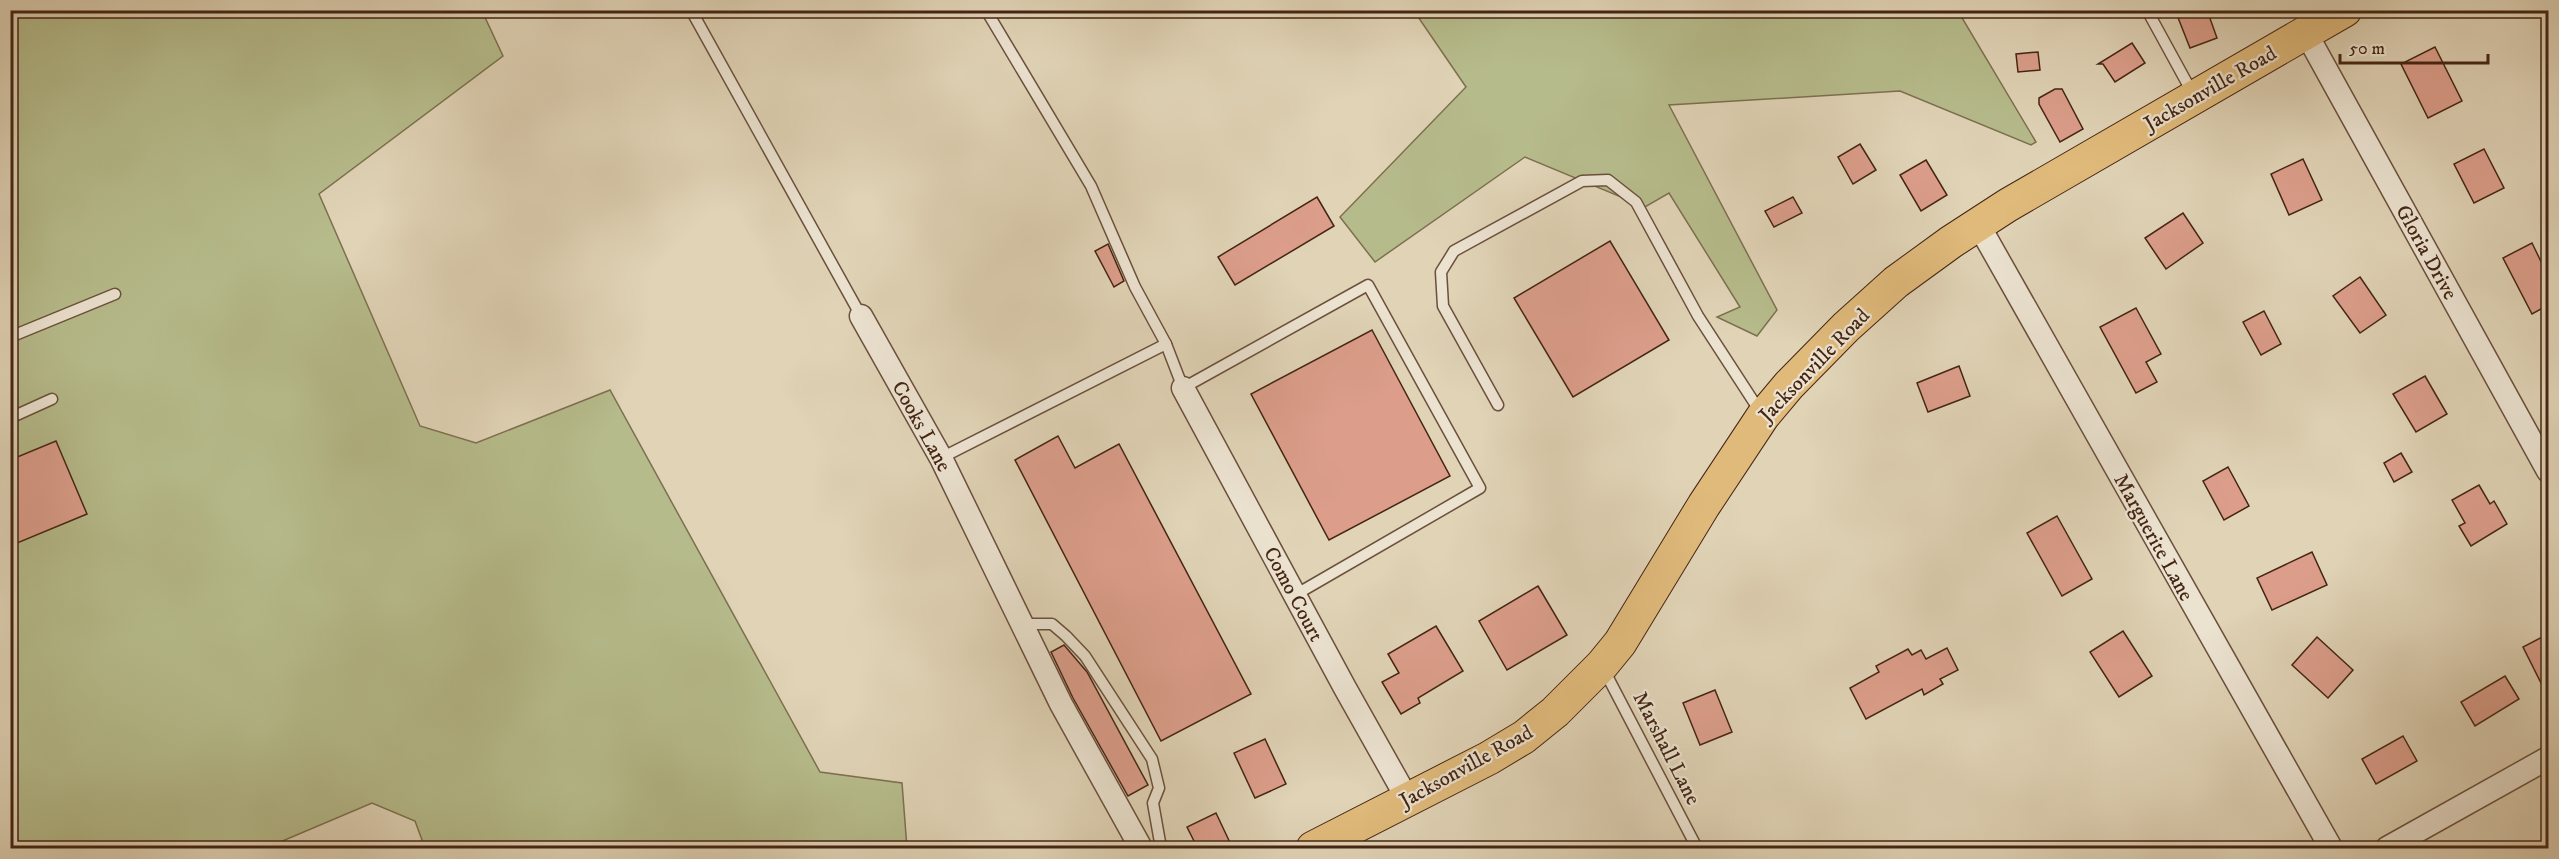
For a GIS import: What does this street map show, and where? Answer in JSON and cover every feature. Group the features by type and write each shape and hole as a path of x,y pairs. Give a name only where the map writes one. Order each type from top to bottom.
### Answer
{"main road":[{"name":"Jacksonville Road","path":"1320,847 1489,758 1524,737 1556,712 1620,643 1704,505 1763,416 1789,385 1896,282 1978,224 2344,10"}],"street":[{"name":"Gloria Drive","path":"2306,33 2548,471"},
{"name":"Marguerite Lane","path":"1978,224 2331,849"},
{"name":"Cooks Lane","path":"861,316 941,458 1060,704 1141,849"},
{"name":"Como Court","path":"1183,388 1408,800"},
{"path":"2387,849 2548,758"}],"lane":[{"name":"Cooks Lane","path":"691,10 861,316"},
{"path":"986,10 1091,186 1135,287 1166,344 1183,388 1368,285 1480,488 1295,595"},
{"path":"2147,10 2195,97"},
{"path":"1498,405 1443,306 1441,272 1454,251 1582,182 1608,180 1636,202 1698,316 1763,416"},
{"path":"10,337 115,294"},
{"path":"941,458 1166,344"},
{"path":"10,418 52,399"},
{"path":"1020,624 1052,624 1066,636 1085,656 1152,759 1160,788 1154,803 1161,849"},
{"name":"Marshall Lane","path":"1602,665 1697,849"}],"green space":[{"path":"10,11 482,11 503,56 319,194 420,426 476,443 610,390 820,772 902,783 907,848 425,848 415,821 372,803 266,848 11,848"},
{"path":"1414,11 1958,11 2036,142 2031,145 1900,91 1669,105 1777,310 1757,336 1717,317 1740,307 1669,193 1645,207 1525,157 1375,262 1340,217 1466,87"}],"building":[{"path":"2175,10 2207,10 2217,38 2190,48"},
{"path":"2132,43 2145,63 2115,82 2103,64 2098,64"},
{"path":"2435,47 2462,101 2428,118 2401,64"},
{"path":"2038,52 2040,70 2018,72 2016,54"},
{"path":"2055,89 2062,89 2083,129 2060,142 2039,104 2039,98"},
{"path":"1860,144 1876,170 1853,184 1838,157"},
{"path":"2484,149 2504,188 2474,203 2454,164"},
{"path":"2303,159 2322,200 2289,215 2271,174"},
{"path":"1926,160 1947,195 1921,211 1900,175"},
{"path":"1317,197 1334,226 1235,285 1218,257"},
{"path":"1793,197 1802,213 1774,227 1765,211"},
{"path":"2183,213 2203,243 2166,269 2145,238"},
{"path":"1610,241 1669,340 1573,397 1514,298"},
{"path":"2532,243 2548,276 2548,305 2532,314 2503,258"},
{"path":"1108,244 1124,281 1114,287 1095,251"},
{"path":"2360,277 2386,315 2360,333 2333,296"},
{"path":"2136,308 2161,354 2146,362 2157,382 2136,393 2100,327"},
{"path":"2264,311 2281,344 2261,355 2243,322"},
{"path":"1372,330 1450,476 1329,540 1251,394"},
{"path":"1959,366 1970,396 1928,412 1917,383"},
{"path":"2425,376 2447,414 2416,432 2393,394"},
{"path":"1058,436 1075,468 1119,444 1251,694 1161,741 1015,460"},
{"path":"56,441 87,514 10,546 10,460"},
{"path":"2401,453 2412,472 2394,482 2384,463"},
{"path":"2228,467 2249,506 2224,520 2203,481"},
{"path":"2479,485 2490,504 2494,501 2507,524 2471,546 2459,526 2465,523 2452,500"},
{"path":"2057,516 2092,579 2062,596 2027,533"},
{"path":"2312,552 2327,585 2272,610 2257,578"},
{"path":"1538,586 1567,635 1507,670 1479,621"},
{"path":"1436,626 1463,671 1418,698 1420,703 1401,714 1382,682 1399,673 1388,654"},
{"path":"2123,631 2152,676 2119,697 2090,652"},
{"path":"2548,634 2548,697 2523,647"},
{"path":"2317,637 2353,670 2328,698 2292,665"},
{"path":"1064,645 1087,672 1148,785 1128,796 1073,698 1051,652"},
{"path":"1947,648 1958,670 1940,679 1943,684 1924,695 1922,689 1866,719 1850,688 1879,672 1876,666 1908,649 1912,655 1921,650 1926,659"},
{"path":"2505,676 2519,699 2475,726 2461,702"},
{"path":"1715,690 1732,732 1700,745 1683,703"},
{"path":"2403,736 2417,761 2376,784 2362,759"},
{"path":"1265,739 1286,784 1255,798 1234,753"},
{"path":"1216,813 1233,849 1198,849 1187,827"}]}
